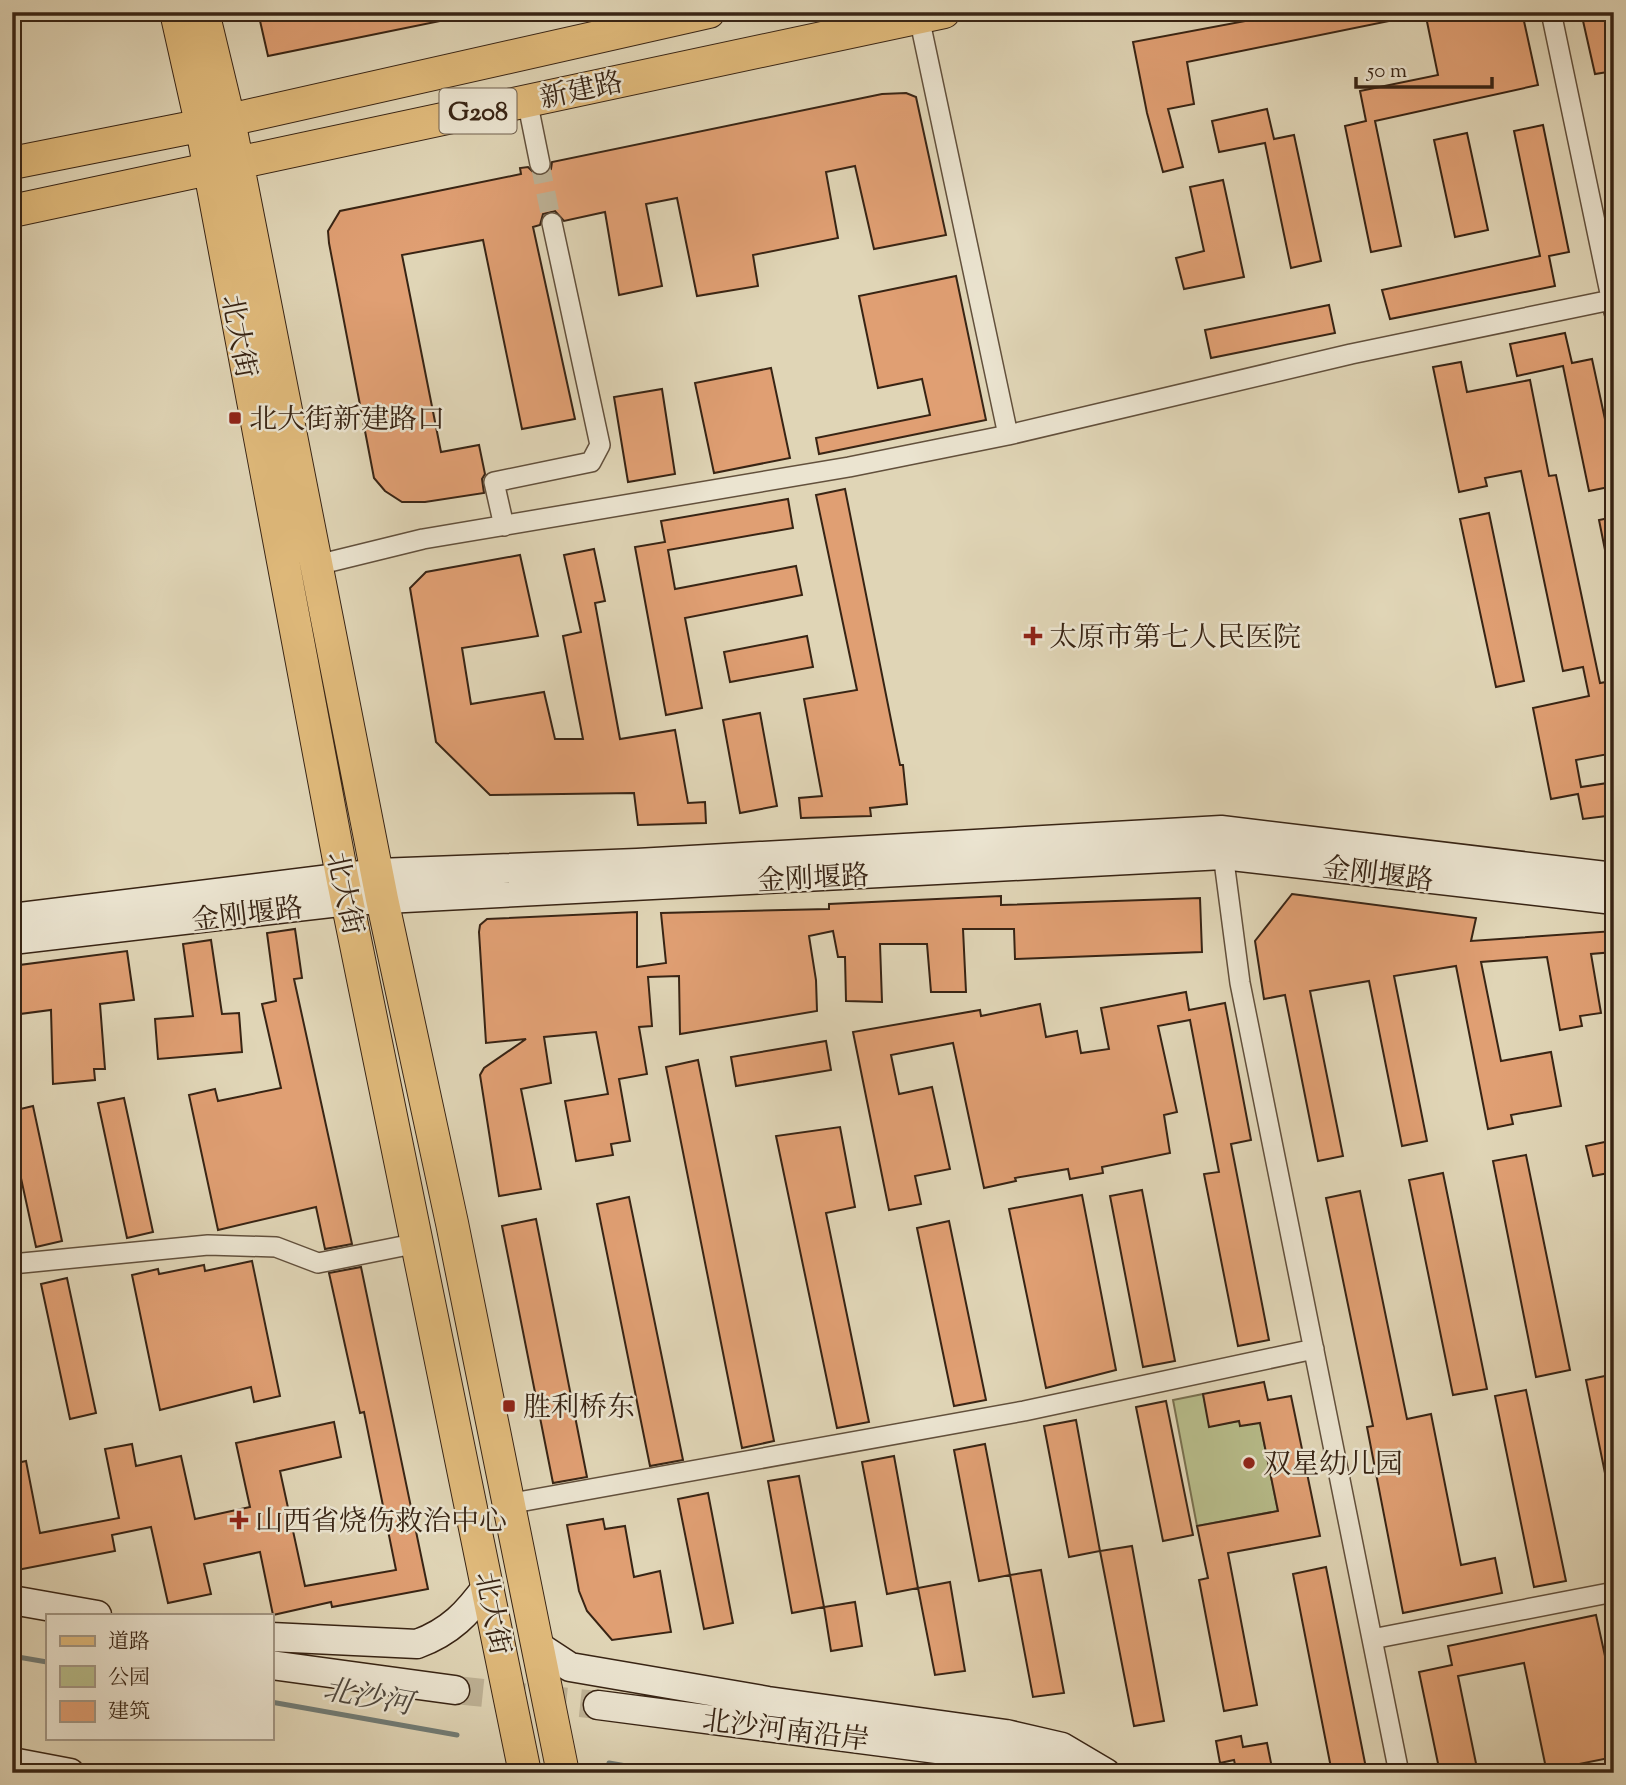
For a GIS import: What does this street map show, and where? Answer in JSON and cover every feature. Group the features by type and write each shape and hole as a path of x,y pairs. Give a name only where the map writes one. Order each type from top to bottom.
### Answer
{"main road":[{"name":"北大街","path":"176,12 215,121 345,889 525,1773"},
{"path":"204,12 215,121"},
{"name":"新建路","path":"12,163 709,12"},
{"name":"新建路","path":"12,211 932,15"},
{"name":"北大街","path":"223,166 317,565 380,886 563,1773"},
{"path":"1222,842 1614,877"},
{"name":"金刚堰路","path":"12,940 345,889 380,886 1222,842 1614,900"},
{"path":"12,918 345,889"},
{"path":"273,1637 417,1644 439,1636 466,1616 488,1585"},
{"path":"12,1600 91,1614"},
{"path":"12,1618 46,1624"},
{"path":"538,1646 570,1667 768,1701 1006,1734 1062,1747 1106,1773"},
{"path":"273,1665 455,1690"},
{"name":"北沙河南沿岸","path":"598,1705 983,1755 1056,1773"},
{"path":"12,1762 70,1773"}],"street":[{"path":"317,565 423,539 849,467 1008,436 1351,354 1612,307 1551,12"},
{"path":"932,15 1008,436"},
{"path":"527,100 540,164"},
{"path":"504,526 494,482 591,462 600,445 552,223"},
{"path":"1222,842 1240,983 1399,1773"},
{"path":"12,1264 208,1245 276,1247 318,1263 418,1243"},
{"path":"508,1504 1024,1411 1314,1349"},
{"path":"1372,1639 1614,1592"}],"green space":[{"path":"1203,1394 1210,1426 1239,1421 1260,1423 1278,1511 1197,1526 1173,1400"}],"building":[{"path":"258,12 325,12 326,18 358,12 449,12 450,19 268,56"},
{"path":"1293,12 1398,12 1399,19 1187,62 1194,104 1168,109 1183,167 1163,172 1147,113 1133,42"},
{"path":"1425,12 1522,12 1538,85 1375,121 1401,246 1371,252 1345,126 1366,121 1360,91 1438,75"},
{"path":"1581,12 1610,12 1614,71 1595,74"},
{"path":"906,93 916,97 946,235 874,249 855,166 826,172 838,238 753,255 758,286 697,296 677,198 646,204 662,286 619,295 605,212 564,221 555,211 543,214 540,225 533,227 575,419 522,429 483,240 402,255 441,452 479,445 485,474 482,479 484,493 425,502 402,502 385,491 374,478 329,243 328,231 340,211 521,174 520,168 528,167 536,175 543,176 551,169 552,162 882,94"},
{"path":"1267,109 1274,139 1294,135 1321,261 1291,268 1265,143 1219,152 1212,121"},
{"path":"1543,125 1569,252 1549,256 1555,286 1390,319 1382,290 1540,256 1514,131"},
{"path":"1467,133 1488,230 1455,237 1434,140"},
{"path":"1223,180 1244,277 1184,289 1176,258 1204,251 1190,187"},
{"path":"956,276 986,420 819,454 816,438 930,415 922,379 878,388 859,296"},
{"path":"1329,305 1335,333 1211,358 1205,330"},
{"path":"1565,333 1572,363 1592,359 1614,461 1614,486 1589,491 1563,366 1517,376 1510,344"},
{"path":"1461,362 1467,392 1530,380 1549,476 1556,475 1600,683 1606,682 1614,723 1614,753 1576,760 1581,787 1614,782 1614,815 1583,819 1578,794 1551,799 1533,708 1589,696 1583,667 1563,671 1521,471 1485,478 1487,486 1459,492 1433,367"},
{"path":"771,368 790,458 714,473 695,383"},
{"path":"662,389 675,474 628,482 614,397"},
{"path":"845,489 900,765 903,765 907,804 870,808 871,816 801,818 799,798 822,796 804,699 857,690 816,495"},
{"path":"788,499 793,528 668,550 675,589 796,566 802,595 685,618 702,708 666,715 635,547 665,542 661,521"},
{"path":"1489,513 1524,681 1496,687 1460,519"},
{"path":"1614,517 1614,560 1607,560 1599,520"},
{"path":"594,549 605,601 595,603 620,739 675,730 688,803 705,802 706,823 638,825 634,793 490,795 436,742 410,588 426,572 520,555 538,636 462,648 471,704 544,692 555,739 583,739 563,636 581,632 564,555"},
{"path":"807,636 813,667 730,682 724,652"},
{"path":"760,713 777,806 740,813 723,720"},
{"path":"1292,894 1476,918 1471,941 1614,931 1614,952 1591,954 1601,1013 1580,1016 1582,1026 1560,1030 1547,957 1481,962 1501,1061 1551,1052 1561,1106 1511,1115 1513,1124 1488,1129 1456,966 1394,976 1427,1141 1402,1146 1369,981 1310,991 1343,1156 1318,1161 1285,995 1264,999 1255,941"},
{"path":"1001,896 1001,905 1200,898 1202,952 1015,959 1014,929 963,929 966,992 931,992 927,944 880,944 882,1002 846,1001 845,957 838,957 833,931 809,936 816,980 817,1011 680,1034 679,976 648,977 652,1026 639,1027 647,1074 619,1079 630,1141 611,1144 613,1155 576,1161 565,1101 608,1094 596,1032 544,1037 551,1083 521,1089 541,1189 499,1196 480,1075 484,1068 526,1039 486,1043 479,932 480,925 487,919 637,912 637,967 666,963 661,913 829,909 829,904"},
{"path":"295,929 302,978 294,979 352,1244 325,1249 316,1207 218,1230 189,1095 215,1089 218,1101 281,1088 262,1004 276,1001 267,933"},
{"path":"211,940 222,1014 239,1013 242,1052 158,1059 155,1019 193,1016 183,944"},
{"path":"127,951 134,1000 100,1004 105,1069 94,1069 95,1080 53,1084 51,1010 12,1015 12,966"},
{"path":"1186,992 1189,1010 1225,1003 1251,1140 1231,1144 1269,1340 1238,1346 1204,1174 1219,1172 1190,1020 1158,1026 1177,1112 1164,1115 1170,1153 1102,1167 1103,1173 1070,1179 1068,1169 1015,1178 1016,1181 984,1188 953,1043 891,1055 899,1094 932,1087 950,1169 915,1176 921,1204 889,1210 853,1032 980,1010 981,1016 1040,1004 1046,1037 1077,1031 1081,1053 1109,1049 1101,1008"},
{"path":"826,1041 831,1070 736,1086 731,1057"},
{"path":"698,1060 774,1441 742,1448 666,1067"},
{"path":"124,1098 153,1232 127,1238 98,1103"},
{"path":"33,1106 62,1241 36,1247 12,1137 12,1111"},
{"path":"840,1127 855,1207 826,1213 869,1422 837,1428 776,1136"},
{"path":"1614,1140 1614,1172 1593,1176 1586,1146"},
{"path":"1526,1155 1570,1370 1536,1377 1493,1161"},
{"path":"1443,1173 1487,1389 1453,1395 1409,1180"},
{"path":"1142,1190 1175,1361 1143,1367 1110,1196"},
{"path":"1360,1191 1407,1419 1431,1414 1461,1565 1495,1558 1502,1593 1403,1613 1367,1427 1373,1426 1326,1198"},
{"path":"1082,1195 1116,1370 1046,1388 1009,1209"},
{"path":"629,1197 683,1460 650,1466 597,1204"},
{"path":"536,1219 587,1477 553,1483 502,1226"},
{"path":"949,1221 986,1400 954,1406 917,1228"},
{"path":"252,1261 280,1396 254,1402 251,1387 160,1410 132,1275 158,1269 159,1274 204,1265 205,1271"},
{"path":"361,1267 428,1589 332,1607 331,1602 273,1615 260,1552 204,1564 211,1594 168,1603 151,1527 112,1535 115,1551 12,1571 12,1464 26,1461 40,1533 119,1518 105,1449 132,1444 136,1466 181,1456 195,1519 250,1507 236,1443 334,1422 341,1457 280,1471 305,1586 396,1570 364,1412 360,1413 329,1273"},
{"path":"67,1278 96,1413 70,1419 41,1284"},
{"path":"1614,1374 1614,1483 1607,1483 1586,1380"},
{"path":"1264,1382 1268,1400 1291,1396 1320,1536 1228,1553 1257,1705 1224,1711 1199,1580 1208,1578 1197,1526 1278,1511 1260,1423 1240,1426 1239,1421 1209,1427 1203,1394"},
{"path":"1526,1390 1566,1581 1534,1587 1495,1396"},
{"path":"1166,1401 1193,1535 1163,1541 1136,1407"},
{"path":"1076,1420 1100,1551 1069,1557 1044,1426"},
{"path":"985,1444 1010,1575 979,1581 954,1450"},
{"path":"894,1456 918,1588 887,1594 862,1462"},
{"path":"799,1476 824,1607 792,1613 768,1481"},
{"path":"708,1493 733,1623 704,1629 678,1499"},
{"path":"603,1519 605,1529 625,1526 634,1577 660,1571 671,1632 612,1640 587,1611 579,1591 567,1525"},
{"path":"1132,1546 1164,1721 1134,1726 1100,1551"},
{"path":"1326,1567 1367,1773 1332,1773 1293,1574"},
{"path":"1041,1570 1064,1693 1033,1697 1010,1575"},
{"path":"950,1582 965,1671 935,1675 918,1588"},
{"path":"855,1602 862,1646 831,1651 824,1607"},
{"path":"1596,1615 1614,1697 1614,1757 1579,1764 1581,1773 1547,1773 1524,1663 1458,1676 1478,1773 1440,1773 1419,1672 1452,1665 1448,1646"},
{"path":"1241,1736 1243,1747 1267,1743 1273,1773 1237,1773 1234,1760 1220,1763 1216,1741"}],"waterway":[{"name":"北沙河","path":"12,1656 46,1662"},
{"name":"北沙河","path":"273,1702 457,1735"},
{"name":"北沙河","path":"609,1763 667,1773"}],"tunnel":[{"path":"540,164 552,223"},
{"path":"455,1690 598,1705"}],"place":[{"name":"北大街新建路口","path":"235,418"},
{"name":"太原市第七人民医院","path":"1033,636"},
{"name":"胜利桥东","path":"509,1406"},
{"name":"双星幼儿园","path":"1249,1463"},
{"name":"山西省烧伤救治中心","path":"239,1520"}]}
